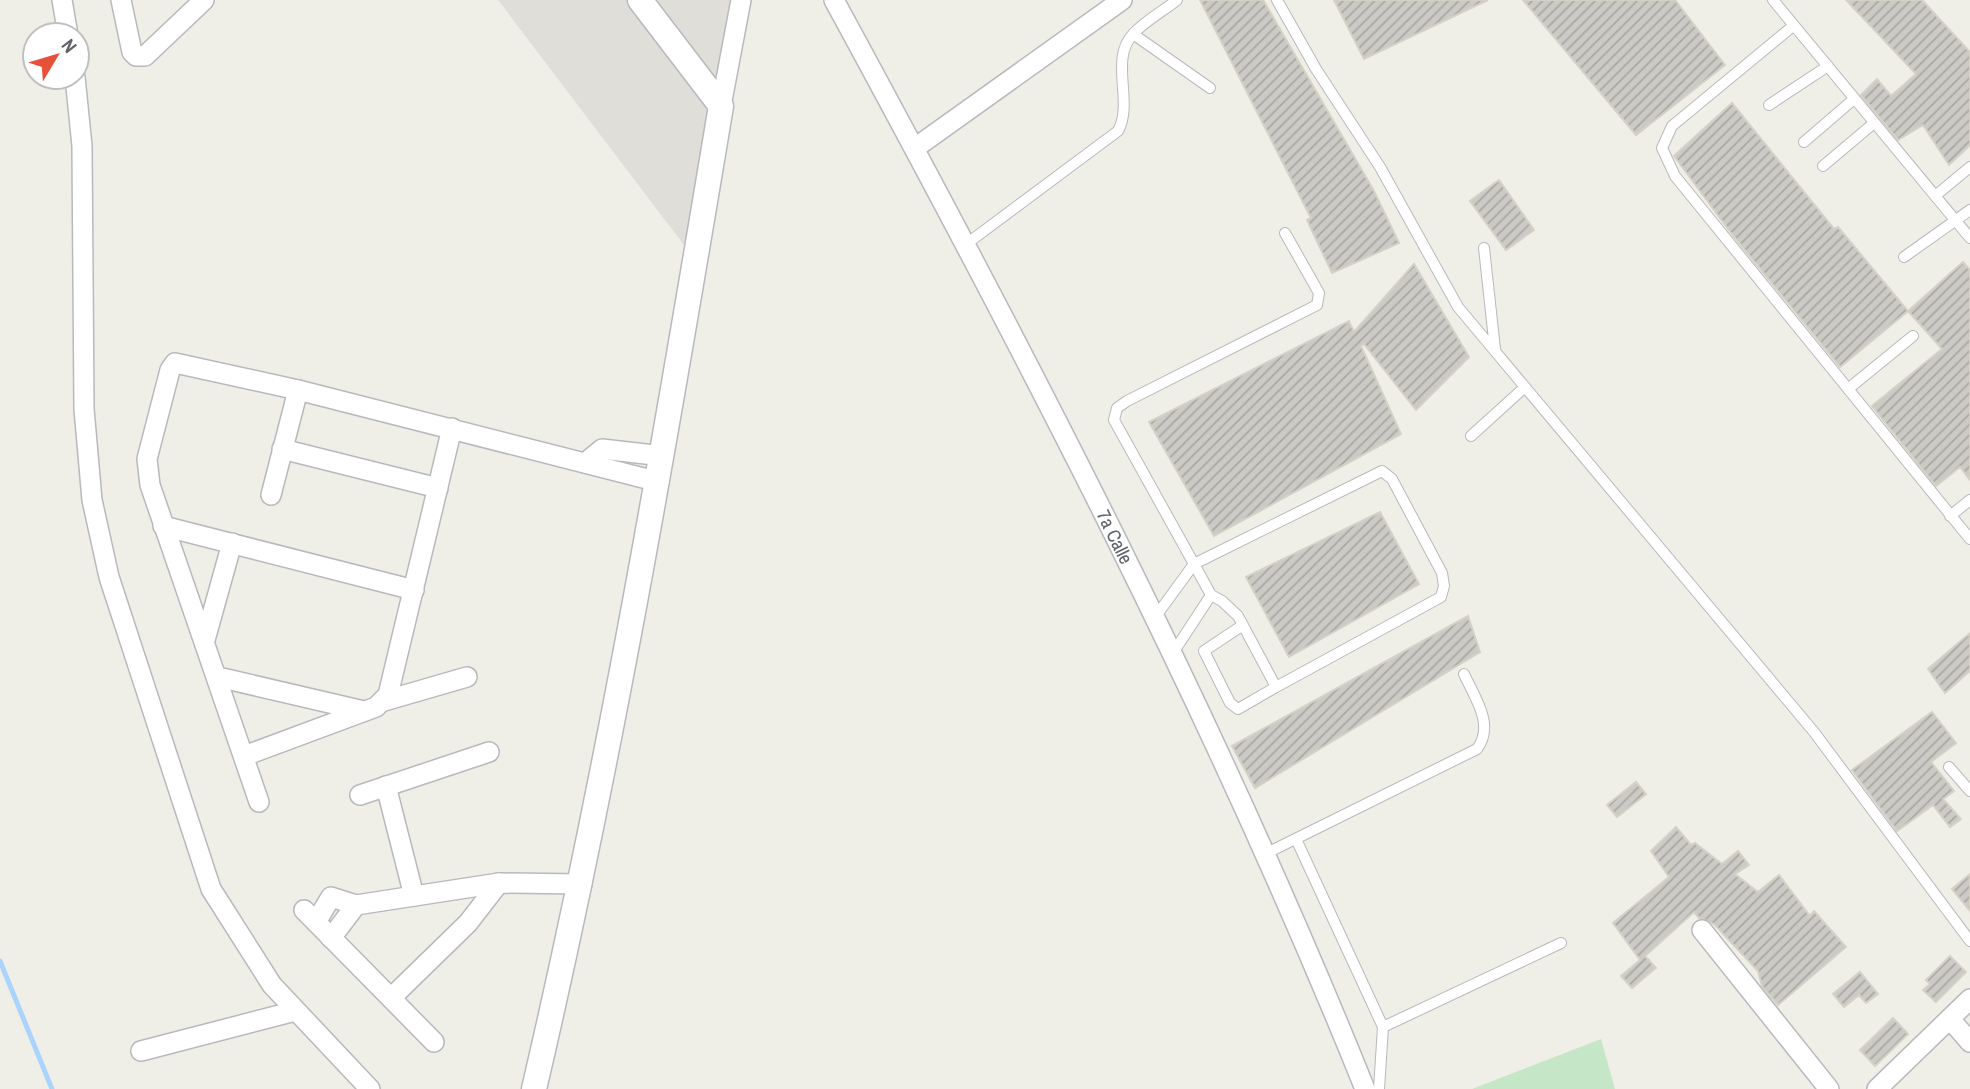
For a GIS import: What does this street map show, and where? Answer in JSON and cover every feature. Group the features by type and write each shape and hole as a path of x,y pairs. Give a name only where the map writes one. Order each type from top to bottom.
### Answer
{"street":[{"path":"62,0 66,21"},
{"path":"121,0 132,52 136,56 145,56 204,0"},
{"path":"640,0 721,106"},
{"path":"534,1089 582,884 659,482 741,0"},
{"name":"7a Calle","path":"834,0 915,148 1156,616 1324,988 1365,1089"},
{"path":"915,148 1122,0"},
{"path":"76,91 82,146 84,409 99,542 211,889 272,985 370,1089"},
{"path":"259,802 150,485 147,459 170,370 176,363 298,390 659,482"},
{"path":"271,495 298,390"},
{"path":"384,701 391,690 452,428"},
{"path":"282,449 438,488"},
{"path":"585,463 602,449 663,456"},
{"path":"163,526 414,590"},
{"path":"205,640 232,543"},
{"path":"218,677 364,712"},
{"path":"244,756 364,712 384,701 467,677"},
{"path":"360,796 489,752"},
{"path":"386,786 414,896"},
{"path":"434,1042 310,916 331,897 356,905 499,883 582,884"},
{"path":"391,998 468,923 499,883"},
{"path":"331,938 356,905"},
{"path":"1702,930 1829,1089"},
{"path":"1877,1089 1970,999"},
{"path":"141,1051 295,1010"},
{"path":"1950,1019 1970,1042"}],"lane":[{"path":"965,245 1118,131 1124,120 1122,62 1133,34 1178,0"},
{"path":"1277,0 1316,69 1380,167 1458,307 1814,732 1970,941"},
{"path":"1773,0 1970,237"},
{"path":"1793,26 1672,125 1662,148 1675,176 1970,540"},
{"path":"1133,34 1210,88"},
{"path":"1769,105 1828,66"},
{"path":"1804,142 1854,99"},
{"path":"1823,166 1874,123"},
{"path":"1935,196 1970,166"},
{"path":"1904,257 1970,210"},
{"path":"1276,687 1243,625 1222,601 1210,596 1114,421 1117,408 1127,401 1317,305 1319,293 1285,233"},
{"path":"1485,248 1495,350"},
{"path":"1848,389 1913,336"},
{"path":"1471,436 1525,387"},
{"path":"1156,616 1194,564 1382,471 1392,479 1442,573 1444,586 1441,597 1238,709 1234,708 1224,691 1204,651 1243,625"},
{"path":"1950,516 1970,500"},
{"path":"1173,653 1210,596"},
{"path":"1263,855 1477,748 1484,739 1486,729 1464,674"},
{"path":"1949,767 1970,791"},
{"path":"1296,839 1383,1027 1379,1089"},
{"path":"1383,1027 1561,943"}],"shaded area":[{"path":"498,0 634,0 715,107 693,257"},
{"path":"656,0 732,0 718,81"}],"green space":[{"path":"1601,1039 1615,1089 1472,1089"}],"building":[{"path":"1200,0 1263,0 1374,191 1399,243 1332,273 1307,220 1311,218"},
{"path":"1334,0 1488,0 1364,59"},
{"path":"1523,0 1675,0 1725,65 1636,135"},
{"path":"1846,0 1922,0 1970,52 1970,145 1949,165 1923,125 1898,140 1861,95 1877,79 1891,96 1916,74"},
{"path":"1732,103 1834,229 1838,227 1908,311 1840,367 1731,233 1674,156"},
{"path":"1499,180 1534,230 1506,250 1470,201"},
{"path":"1963,262 1970,270 1970,480 1960,467 1936,486 1872,406 1942,349 1908,311"},
{"path":"1414,264 1469,357 1416,410 1364,344 1361,346 1401,434 1214,536 1149,422 1349,321 1354,332"},
{"path":"1380,512 1419,584 1289,657 1246,577"},
{"path":"1468,616 1480,652 1255,788 1232,746"},
{"path":"1970,633 1970,671 1945,693 1928,669"},
{"path":"1932,712 1956,743 1931,762 1954,791 1943,799 1961,819 1950,827 1933,805 1897,831 1852,770"},
{"path":"1636,782 1646,794 1617,817 1607,805"},
{"path":"1676,827 1691,845 1695,843 1722,864 1738,851 1749,865 1735,874 1758,892 1779,875 1810,916 1814,911 1846,947 1778,1005 1762,986 1758,971 1714,924 1699,918 1694,912 1645,956 1656,968 1632,988 1621,976 1640,960 1613,923 1669,877 1651,851"},
{"path":"1970,874 1970,911 1952,889"},
{"path":"1950,956 1966,972 1936,1002 1923,990 1930,984 1926,980"},
{"path":"1860,972 1878,994 1866,1003 1859,995 1844,1007 1833,994"},
{"path":"1893,1018 1908,1034 1875,1066 1860,1050"}],"waterway":[{"path":"0,961 52,1089"}]}
